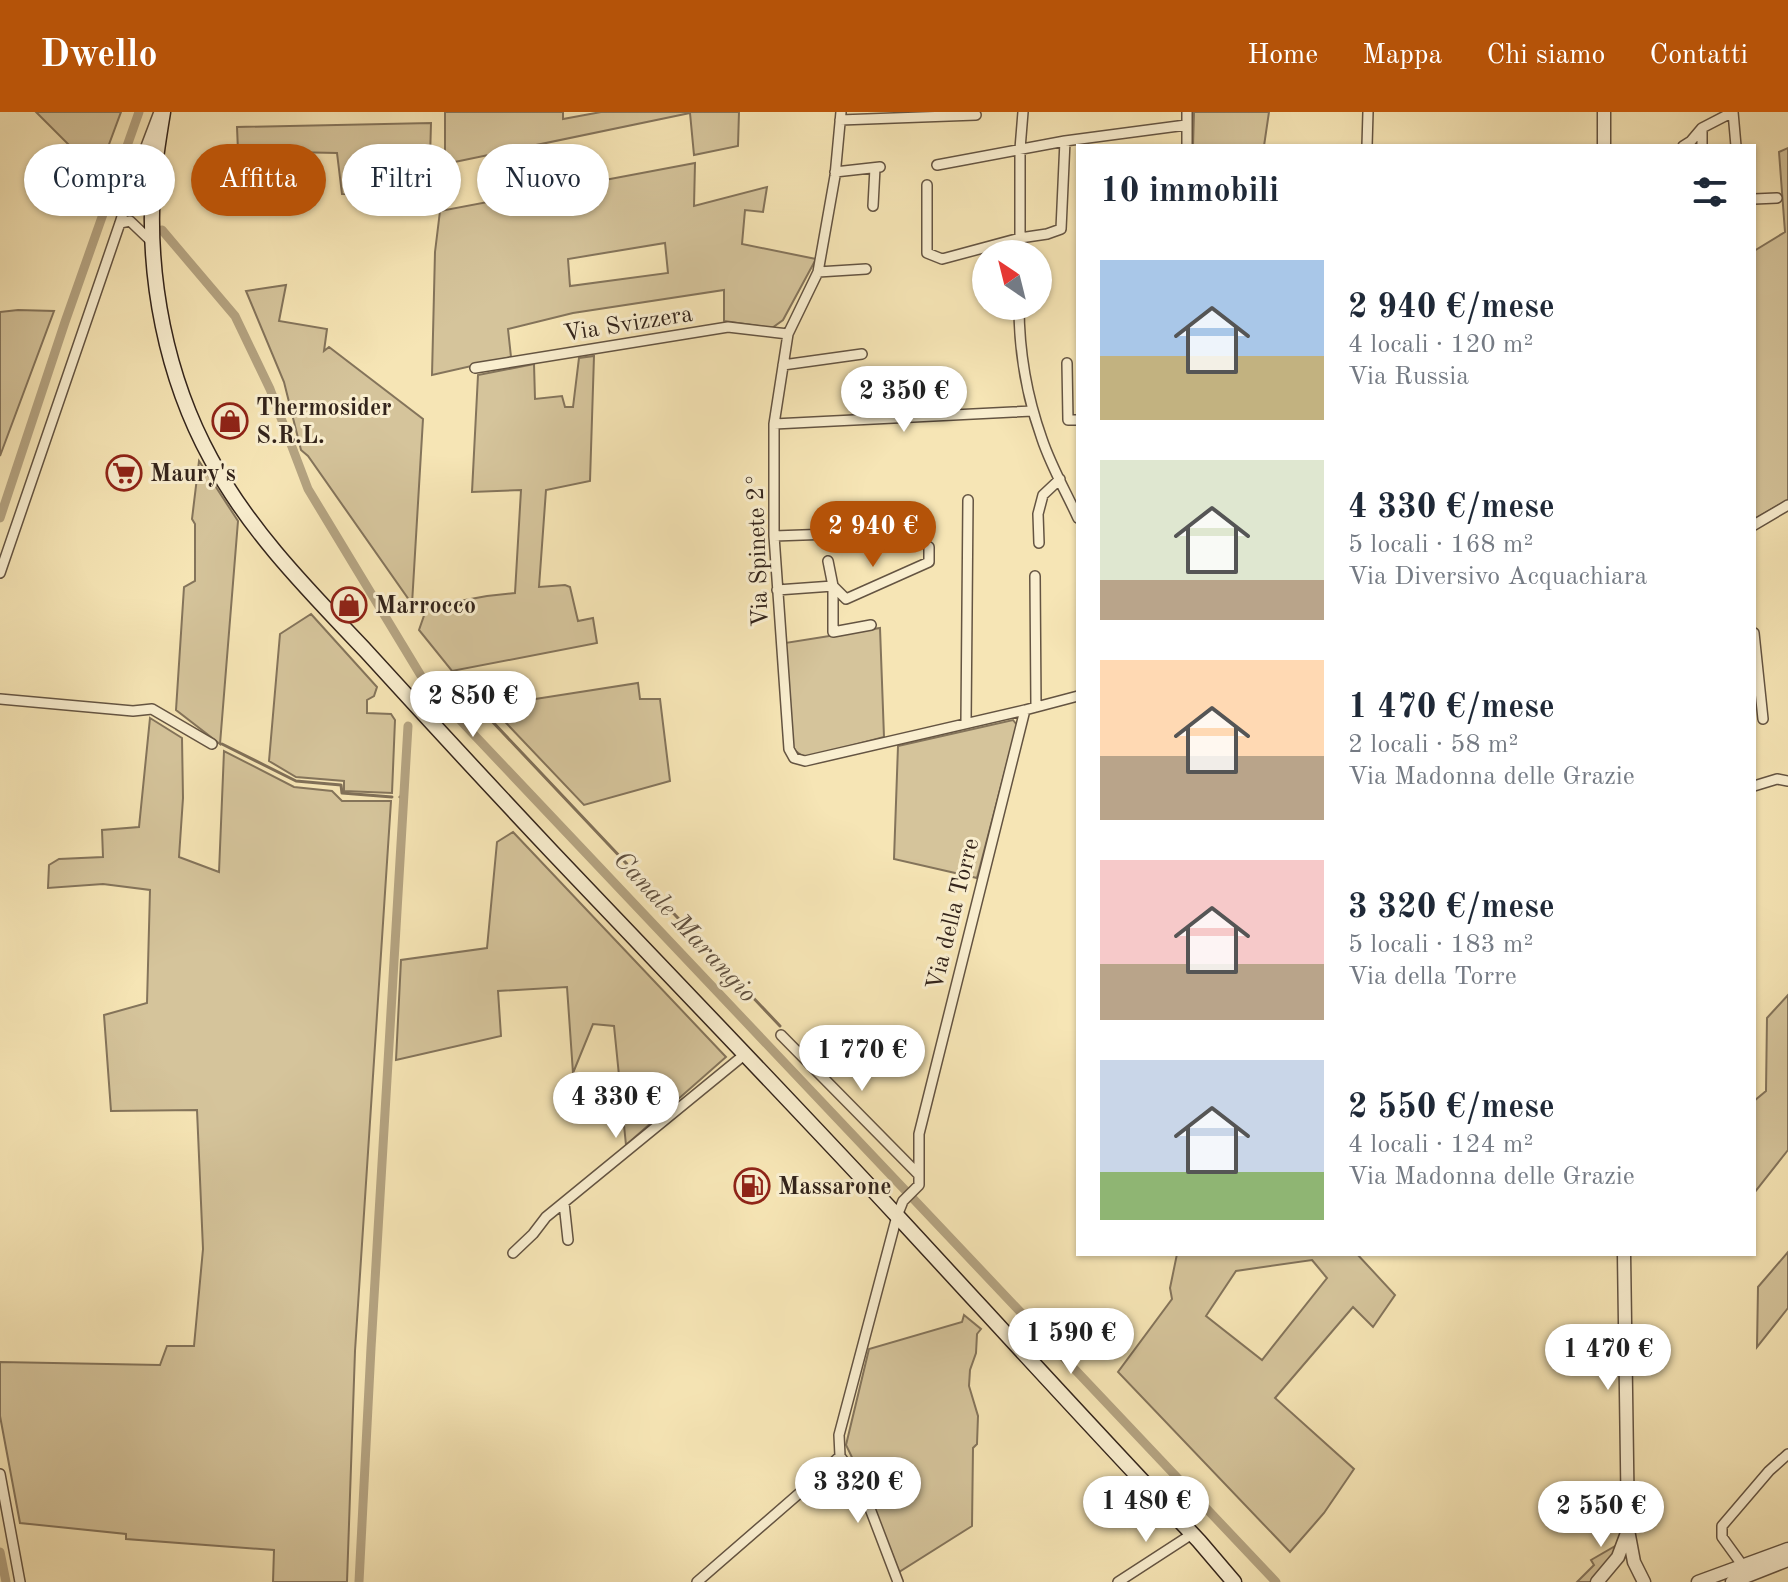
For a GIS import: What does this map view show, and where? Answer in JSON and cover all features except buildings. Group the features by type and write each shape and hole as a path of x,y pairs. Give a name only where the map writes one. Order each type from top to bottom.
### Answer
{"main road":[{"path":"157,144 161,112"},
{"path":"153,216 157,286 164,333 183,397 210,457 274,550 319,602 897,1216 1234,1582"}],"street":[{"path":"149,144 161,112"},
{"path":"1020,238 1023,112"},
{"path":"1187,112 1187,144"},
{"path":"1367,144 1368,112"},
{"path":"1604,112 1604,144"},
{"path":"1686,144 1702,128 1733,112 1736,144"},
{"path":"840,116 976,115"},
{"name":"Via Spinete 2°","path":"840,116 835,172 818,272 788,334 774,424 774,536 789,749 794,758 805,761 1031,708"},
{"path":"937,165 1065,141 1186,125"},
{"path":"1702,128 1702,144"},
{"path":"927,185 927,253 942,259 1047,234 1061,229 1065,141"},
{"path":"835,172 877,168 873,206"},
{"path":"1756,199 1777,198"},
{"path":"0,573 125,222 124,216"},
{"path":"125,222 153,220"},
{"path":"125,222 153,243"},
{"path":"818,272 866,269"},
{"path":"1020,320 1023,368 1033,411 1043,442 1076,514"},
{"name":"Via Svizzera","path":"475,368 728,327 788,334"},
{"path":"783,365 862,354"},
{"path":"1067,363 1068,420 1076,420"},
{"path":"774,424 1033,411"},
{"path":"1039,543 1038,514 1043,495 1060,479"},
{"path":"966,723 968,500"},
{"path":"1756,524 1788,505"},
{"path":"774,536 916,531"},
{"path":"777,590 833,586 846,599 929,562 929,547"},
{"path":"828,561 833,586 833,632 871,625"},
{"name":"Via della Torre","path":"919,1180 919,1134 1031,708 1035,576"},
{"path":"1756,652 1763,719"},
{"path":"1031,708 1076,697"},
{"path":"0,699 133,711 152,709 212,744"},
{"path":"1756,785 1777,779 1788,781"},
{"path":"781,1035 919,1180 903,1201 897,1216 839,1435 840,1456 861,1485 898,1582"},
{"path":"513,1253 546,1217 744,1055"},
{"path":"564,1203 568,1240"},
{"path":"1624,1256 1628,1530 1634,1562 1644,1582"},
{"path":"1743,1566 1722,1537 1722,1526 1769,1471 1788,1454"},
{"path":"697,1582 840,1456"},
{"path":"0,1474 20,1582"},
{"path":"1597,1582 1618,1557 1628,1530"},
{"path":"1118,1582 1192,1534"},
{"path":"1698,1582 1788,1549"},
{"path":"1732,1582 1788,1560"}],"shaded area":[{"path":"36,112 121,112 109,144 68,144"},
{"path":"445,112 563,112 563,119 601,112 739,112 738,146 694,155 690,113 541,144 477,144 477,157 461,161 461,144 445,144"},
{"path":"1194,112 1269,112 1264,144 1193,144"},
{"path":"431,123 430,144 342,144 342,194 337,153 326,153 326,144 238,144 237,127"},
{"path":"1788,148 1788,500 1756,518 1756,250 1785,232 1779,152"},
{"path":"695,163 694,206 767,187 763,212 745,210 742,244 816,259 783,320 772,328 724,321 724,290 573,313 508,329 511,357 432,375 435,252 439,216 461,216 461,207 477,204 477,216 609,216 609,179","holes":["665,243 668,273 570,286 568,259"]},
{"path":"286,285 279,321 327,329 324,351 329,347 423,419 412,604 301,450 284,382 246,291"},
{"path":"54,311 0,456 0,312"},
{"path":"594,356 590,481 546,490 539,587 570,587 578,621 593,618 597,643 452,671 419,630 427,607 515,593 521,490 472,492 478,375 534,364 535,399 562,396 565,407 573,407 579,358"},
{"path":"199,461 238,521 220,744 176,710 184,587 195,581 195,524 192,519"},
{"path":"311,614 377,687 374,696 367,700 367,713 391,714 395,720 392,793 344,791 344,781 296,777 269,761 280,634"},
{"path":"880,628 884,737 805,758 793,749 785,643"},
{"path":"638,683 640,699 660,699 670,781 584,805 490,706"},
{"path":"150,718 182,738 183,798 179,857 219,872 224,751 294,787 332,791 342,801 391,801 355,1351 347,1582 273,1582 274,1550 126,1539 126,1534 20,1523 0,1416 0,1362 160,1365 167,1346 194,1346 203,1249 197,1110 111,1111 104,1015 147,1003 150,890 103,884 48,888 49,865 59,859 103,857 102,830 139,827"},
{"path":"1013,720 1017,725 977,878 894,859 898,746"},
{"path":"513,832 726,1057 626,1145 614,1026 593,1024 573,1073 567,987 498,991 501,1036 396,1060 401,960 487,948 497,842"},
{"path":"1788,995 1788,1150 1756,1190 1756,1099 1766,1091 1767,1018"},
{"path":"1788,1252 1788,1308 1757,1347 1758,1287"},
{"path":"1177,1256 1359,1256 1395,1295 1373,1327 1353,1307 1275,1398 1354,1469 1324,1513 1290,1552 1118,1372 1172,1299 1170,1288","holes":["1312,1260 1327,1278 1262,1360 1206,1316 1236,1271"]},
{"path":"964,1315 981,1329 977,1334 969,1386 978,1416 977,1444 973,1448 972,1526 899,1572 846,1445 869,1349 962,1322"},
{"path":"1617,1545 1611,1561 1591,1582 1577,1582 1594,1565 1591,1560"}],"waterway":[{"path":"0,518 139,112"},
{"name":"Canale Marangio","path":"162,230 235,316 270,389 308,489 426,684 1276,1582"},
{"path":"455,682 780,1026"},
{"path":"359,1582 408,726"},
{"path":"222,744 296,781 341,785 342,793 392,797"},
{"path":"0,1552 6,1582"}],"place":[{"name":"Thermosider S.R.L.","path":"230,421"},
{"name":"Maury's","path":"124,473"},
{"name":"Marrocco","path":"349,605"},
{"name":"Massarone","path":"752,1186"}]}
